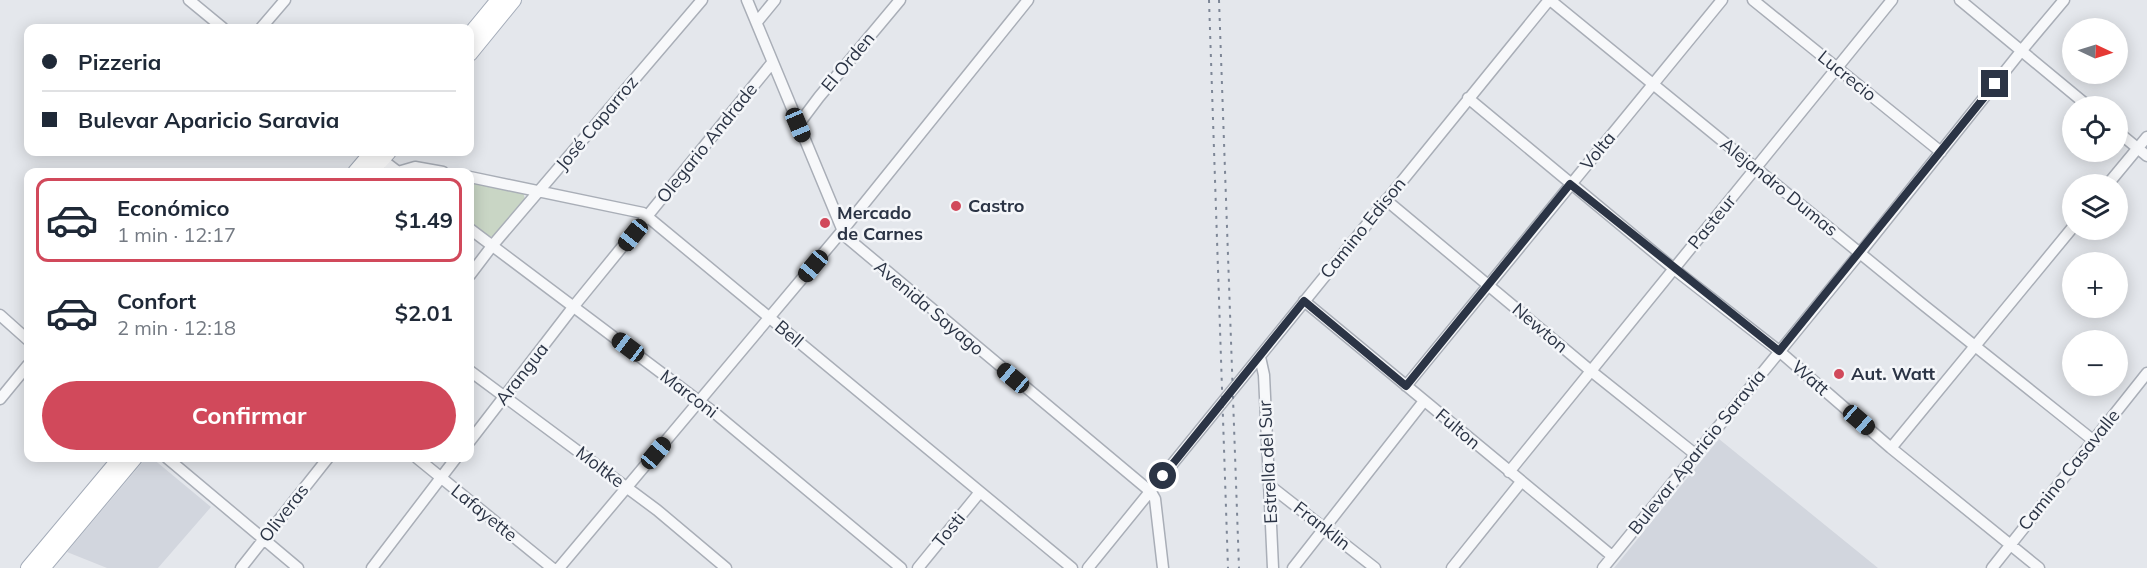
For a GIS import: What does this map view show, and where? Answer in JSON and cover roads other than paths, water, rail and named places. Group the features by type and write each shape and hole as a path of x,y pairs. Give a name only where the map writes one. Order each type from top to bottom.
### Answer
{"main road":[{"path":"474,49 514,0"},
{"path":"474,28 492,2"},
{"path":"360,168 374,156"},
{"path":"28,568 117,462"},
{"path":"43,568 132,462"}],"street":[{"path":"189,0 217,24"},
{"path":"264,24 285,0"},
{"name":"José Caparroz","path":"492,246 702,0"},
{"name":"Avenida Sayago","path":"747,0 842,231 849,241 1150,492"},
{"path":"757,22 775,0"},
{"name":"El Orden","path":"798,125 900,0"},
{"path":"559,568 842,231 1028,0"},
{"name":"Alejandro Dumas","path":"1550,0 1975,347 2094,441"},
{"name":"Camino Edison","path":"1088,568 1550,0"},
{"name":"Volta","path":"1406,386 1722,0"},
{"name":"Lucrecio","path":"1753,0 1941,152"},
{"name":"Pasteur","path":"1509,472 1892,0"},
{"path":"1960,0 2076,96"},
{"name":"Bulevar Aparicio Saravia","path":"1603,568 2064,0"},
{"name":"Olegario Andrade","path":"574,306 772,63"},
{"name":"Watt","path":"1468,98 1674,269 1779,351 1891,447 2039,568"},
{"path":"2116,174 2147,137"},
{"path":"2128,140 2147,156"},
{"path":"380,156 394,168"},
{"name":"Bell","path":"474,178 637,211 648,217 1072,568"},
{"name":"Newton","path":"1386,200 1591,371 1695,454"},
{"name":"Marconi","path":"474,232 700,402 901,568"},
{"path":"1891,447 2062,240"},
{"path":"474,270 492,246"},
{"name":"Fulton","path":"1304,301 1612,556"},
{"name":"Arangua","path":"474,436 574,306"},
{"path":"0,315 24,336"},
{"name":"Estrella del Sur","path":"1260,357 1264,375 1273,568"},
{"path":"0,399 24,370"},
{"name":"Camino Casavalle","path":"1992,568 2147,373"},
{"name":"Moltke","path":"474,374 627,488 726,568"},
{"path":"1293,568 1424,401"},
{"path":"172,462 298,568"},
{"name":"Oliveras","path":"240,568 325,462"},
{"name":"Lafayette","path":"422,462 552,568"},
{"path":"372,568 453,462"},
{"path":"1452,568 1521,482"},
{"name":"Franklin","path":"1269,485 1375,568"},
{"name":"Tosti","path":"918,568 980,492"},
{"path":"1150,492 1155,499 1163,568"}],"railway":[{"path":"1209,0 1228,568"},
{"path":"1219,0 1239,568"}],"place":[{"name":"Castro","path":"956,206"},
{"name":"Mercado de Carnes","path":"825,223"},
{"name":"Aut. Watt","path":"1839,374"}]}
